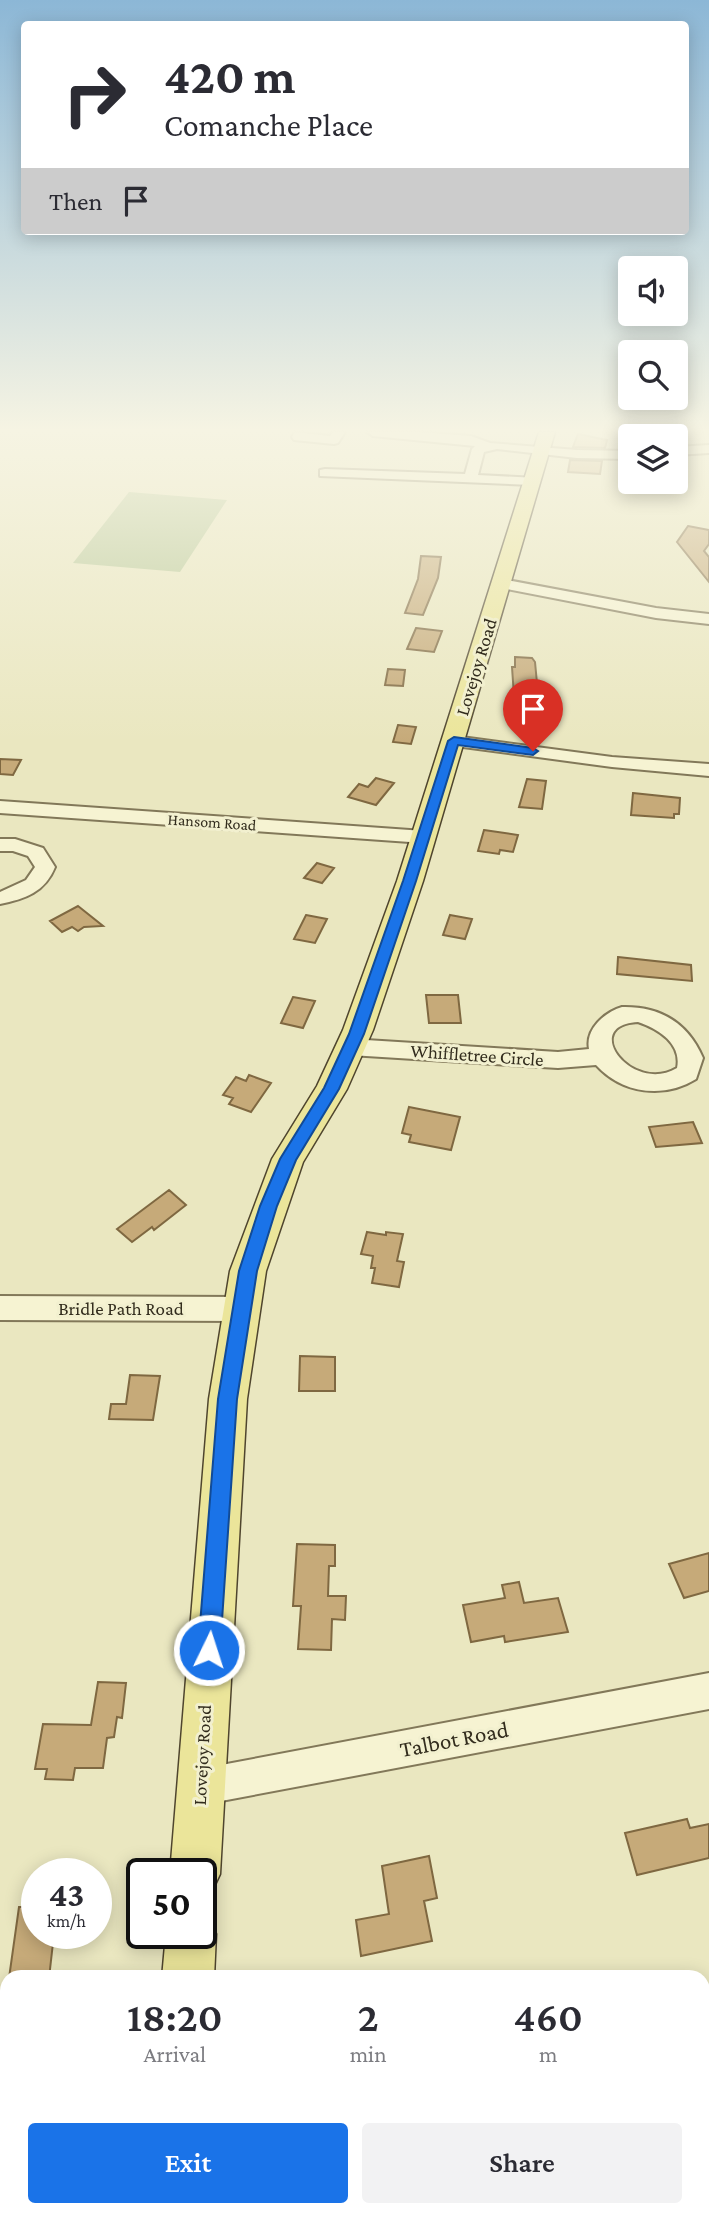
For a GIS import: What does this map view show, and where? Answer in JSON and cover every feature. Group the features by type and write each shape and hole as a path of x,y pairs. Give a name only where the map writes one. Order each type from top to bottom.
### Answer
{"main road":[{"name":"Lovejoy Road","path":"196,1858 228,1399 248,1271 288,1159 331,1089 351,1047 424,836 516,535"},
{"path":"189,1970 190,1949"}],"street":[{"path":"502,584 656,613 709,620"},
{"path":"454,741 612,762 709,770"},
{"name":"Hansom Road","path":"0,807 424,836"},
{"path":"0,898 26,890 43,875 45,867 36,852 7,845 29,809"},
{"name":"Whiffletree Circle","path":"351,1047 558,1060 602,1056"},
{"name":"Bridle Path Road","path":"0,1308 242,1309"},
{"name":"Talbot Road","path":"200,1787 709,1691"}],"green space":[{"path":"95,535 204,535 180,572 73,563"}],"building":[{"path":"682,535 709,535 709,544 704,551 709,557 709,582 677,542"},
{"path":"421,556 441,557 438,578 423,615 405,613 418,579"},
{"path":"416,628 442,631 434,652 407,649"},
{"path":"515,657 532,658 535,662 541,726 515,711 512,667 515,667"},
{"path":"388,669 405,670 403,686 385,685"},
{"path":"398,725 416,727 411,744 393,742"},
{"path":"0,759 21,760 13,775 0,774"},
{"path":"376,778 394,783 376,805 348,797 359,784 368,787"},
{"path":"527,779 546,781 542,809 519,807"},
{"path":"633,793 680,798 679,814 674,814 674,818 631,815"},
{"path":"484,830 518,835 513,852 500,850 499,854 478,851"},
{"path":"317,863 334,868 322,883 304,878"},
{"path":"78,906 103,926 84,927 78,931 72,927 62,932 50,921"},
{"path":"306,915 327,919 315,943 294,939"},
{"path":"450,915 472,919 465,939 443,935"},
{"path":"618,957 691,965 692,981 617,974"},
{"path":"426,995 458,995 461,1023 429,1023"},
{"path":"293,997 315,1001 303,1028 281,1023"},
{"path":"249,1075 271,1083 251,1112 229,1104 233,1098 223,1095 236,1077 246,1081"},
{"path":"409,1107 460,1117 451,1150 409,1142 411,1135 402,1133"},
{"path":"693,1122 702,1143 656,1147 649,1127"},
{"path":"169,1190 186,1205 154,1230 152,1227 132,1242 117,1229"},
{"path":"367,1232 403,1234 397,1261 404,1262 399,1287 372,1283 375,1268 371,1268 373,1256 361,1254"},
{"path":"300,1356 335,1357 335,1391 299,1391"},
{"path":"130,1375 160,1376 153,1420 109,1419 111,1404 126,1404"},
{"path":"297,1544 335,1545 335,1566 329,1566 328,1596 346,1596 345,1620 332,1619 331,1650 298,1649 301,1606 293,1606"},
{"path":"709,1553 709,1591 684,1598 669,1564"},
{"path":"519,1582 524,1603 558,1598 568,1632 505,1642 504,1636 471,1642 463,1605 505,1598 502,1585"},
{"path":"98,1682 126,1683 122,1718 117,1717 114,1737 107,1738 103,1768 75,1768 73,1780 45,1779 47,1769 35,1769 43,1724 91,1725"},
{"path":"687,1819 690,1828 709,1824 709,1858 637,1875 625,1833"},
{"path":"429,1856 437,1898 424,1901 432,1941 361,1956 356,1920 389,1914 382,1866"},
{"path":"19,1907 21,1949 52,1949 50,1970 10,1970"}],"route":[{"path":"209,1650 228,1399 248,1271 269,1206 288,1159 331,1089 357,1034 410,881 454,741 533,751"}]}
